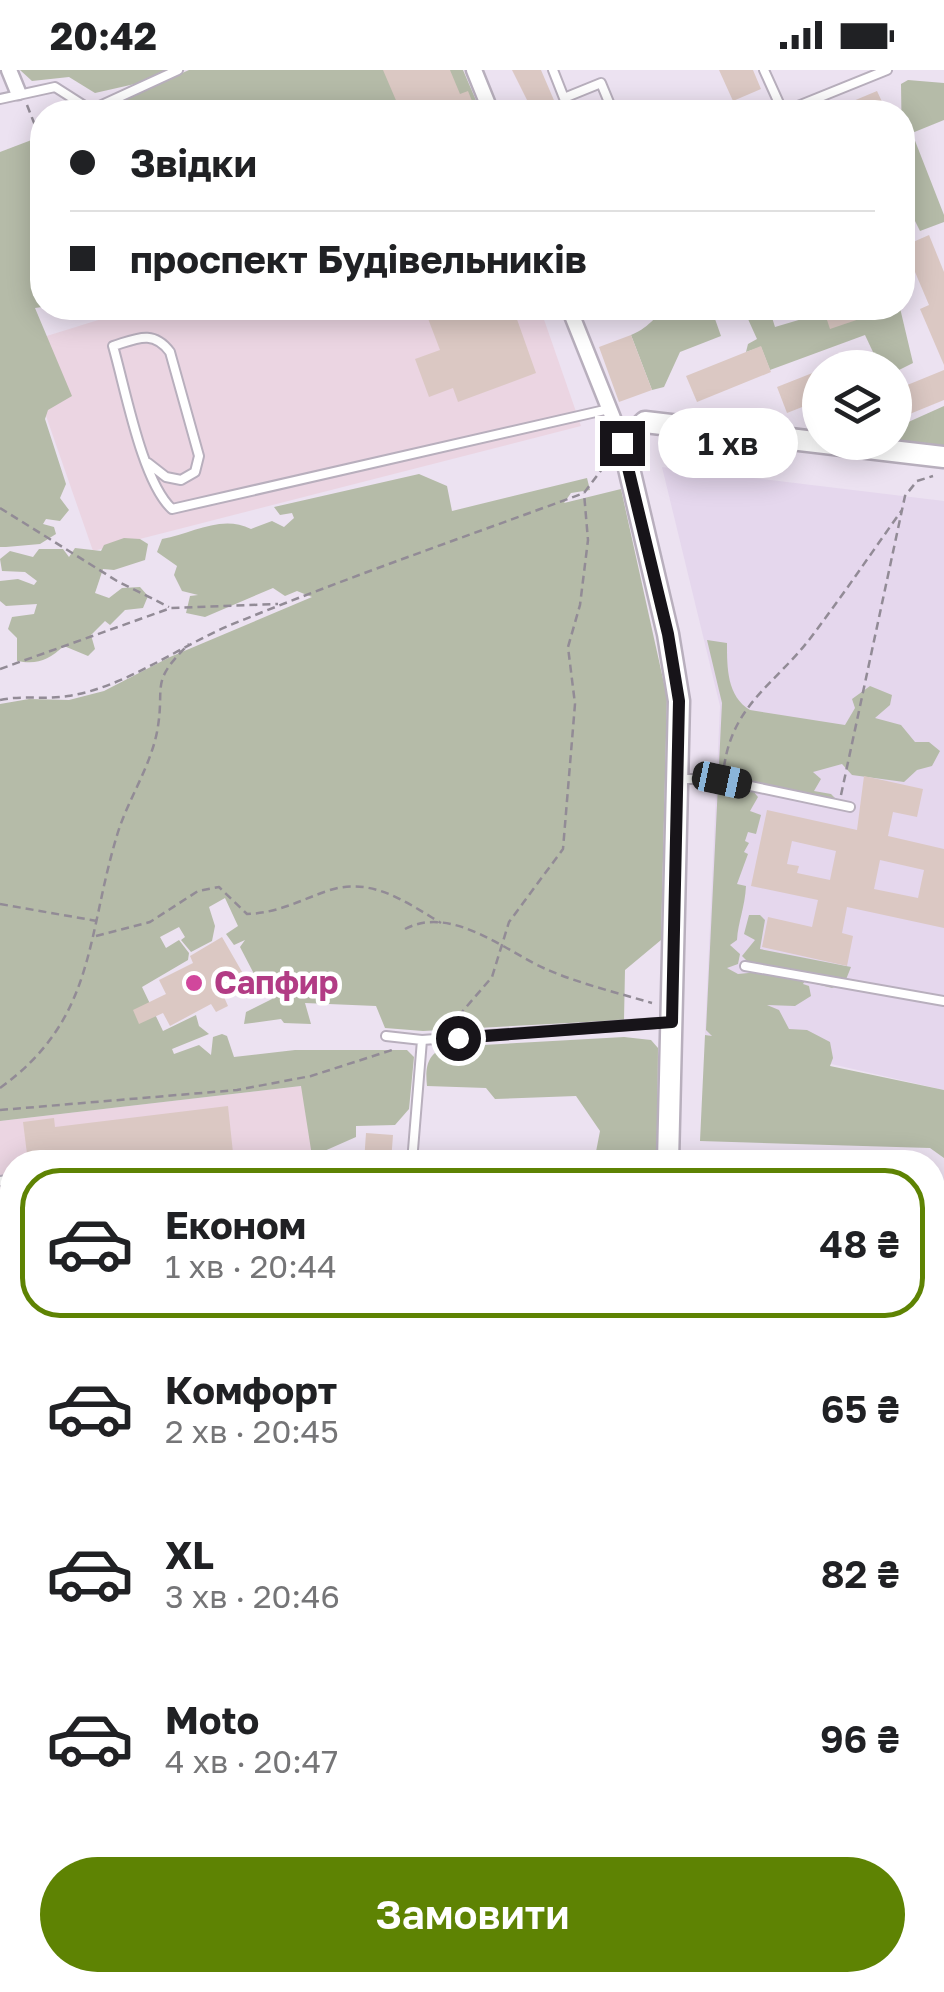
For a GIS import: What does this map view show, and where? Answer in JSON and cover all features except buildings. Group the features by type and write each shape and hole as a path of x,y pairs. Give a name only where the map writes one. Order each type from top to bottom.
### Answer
{"street":[{"path":"9,70 18,92"},
{"path":"474,70 486,100"},
{"path":"573,320 622,443 679,701 668,1150"},
{"path":"622,443 646,422 944,457"}],"lane":[{"path":"113,100 178,70"},
{"path":"553,70 564,98 601,83 608,100"},
{"path":"764,70 778,100"},
{"path":"808,100 863,74 887,70"},
{"path":"0,99 18,92 55,87 75,100"},
{"path":"148,463 166,478 181,480 195,472 200,456 170,352 160,340 146,336 113,346 148,463 163,501 172,508 609,409"},
{"path":"677,779 722,780 850,807"},
{"path":"745,966 944,1001"},
{"path":"386,1036 422,1040 672,1016"},
{"path":"413,1150 422,1040"}],"path":[{"path":"18,92 30,109"},
{"path":"0,700 27,694 68,696 116,680 193,641 283,604 584,493 622,443"},
{"path":"839,805 908,488 944,472"},
{"path":"449,1028 492,978 509,922 563,849 574,704 568,648 580,605 588,540 584,493"},
{"path":"0,508 117,581 171,608"},
{"path":"722,780 728,737 752,701 810,639 903,509"},
{"path":"0,669 171,608 283,604"},
{"path":"0,1088 33,1064 68,1020 95,937 118,831 157,731 158,682 193,641"},
{"path":"95,937 150,922 198,891 219,887 246,914 276,914 333,889 360,886 390,892 441,923 502,945 549,970 672,1016"},
{"path":"0,904 98,922"},
{"path":"405,929 441,923"},
{"path":"0,1110 237,1090 311,1076 422,1040"}],"shaded area":[{"path":"98,320 544,320 581,426 93,551 21,344"},
{"path":"662,467 944,501 944,1090 705,1035 720,706"},
{"path":"302,1086 312,1150 0,1150 0,1121"}],"green space":[{"path":"20,70 169,70 148,81 95,93 69,77 32,81"},
{"path":"189,70 463,70 476,100 122,100"},
{"path":"908,80 944,83 944,120 915,132 915,100 901,100 901,84"},
{"path":"30,141 30,320 40,320 72,396 48,410 45,419 66,484 60,498 69,510 60,521 46,519 43,524 54,527 56,534 40,544 0,547 0,152"},
{"path":"915,141 944,215 944,222 920,231 915,221"},
{"path":"653,320 715,320 721,336 680,352 664,387 652,390 631,335"},
{"path":"748,320 773,320 775,327 799,320 903,320 910,350 872,350 865,335 824,350 802,350 802,358 770,370 761,347 746,352 748,344 757,339"},
{"path":"944,406 944,453 912,446 912,420"},
{"path":"419,474 447,486 452,511 587,478 590,490 571,493 564,503 621,489 667,697 661,940 625,970 624,1020 423,1031 385,1028 376,1006 305,1003 311,1024 284,1023 281,1019 244,1024 246,1012 272,999 269,993 265,995 240,947 245,940 234,945 226,934 238,926 225,898 209,907 215,926 212,941 191,952 181,940 185,937 179,927 160,937 166,948 179,940 189,953 188,960 142,987 163,1031 196,1015 199,1026 209,1034 172,1049 174,1054 199,1045 211,1055 213,1037 222,1034 227,1036 234,1057 295,1050 407,1050 414,1057 409,1109 395,1125 356,1126 356,1137 327,1150 311,1150 301,1086 0,1121 0,704 29,699 69,700 104,691 170,657 312,597 297,591 285,596 273,588 205,617 186,613 190,596 198,595 182,591 174,575 177,566 157,552 162,539 218,524 251,529 272,521 284,527 294,518 292,513 280,515 274,507"},
{"path":"124,538 148,544 145,560 114,570 103,569 95,593 109,598 122,588 140,587 148,596 143,608 125,610 110,625 105,621 91,635 95,649 88,656 64,646 42,660 17,661 17,638 8,629 12,617 34,614 37,604 6,606 0,601 0,581 18,579 34,585 37,581 25,572 2,571 0,559 10,551 33,557 39,549 63,549 69,557 75,548 101,551 104,545"},
{"path":"707,640 727,643 733,689 750,710 845,725 855,708 852,699 870,686 892,695 890,705 875,718 901,725 915,742 929,742 940,751 932,766 917,770 904,782 852,775 842,764 813,772 821,779 814,791 831,794 838,801 831,808 753,791 758,797 750,811 761,815 756,834 748,832 745,841 749,843 744,852 748,854 737,884 746,886 745,894 737,940 730,945 740,954 738,964 727,968 738,974 758,972 742,956 755,940 744,934 749,915 760,915 765,920 760,949 851,967 845,982 832,988 816,984 809,974 803,984 809,986 811,996 795,1006 767,1005 779,1010 789,1029 807,1030 830,1042 830,1066 944,1090 944,1150 700,1141 705,1035 712,1036 706,1030 722,703"},
{"path":"624,1037 651,1040 658,1048 657,1150 596,1150 600,1131 576,1096 495,1099 486,1088 427,1086 429,1062 435,1053 447,1047"}],"place":[{"name":"Сапфир","path":"194,983"}],"route":[{"path":"458,1038 672,1022 679,701 668,634 622,443"}]}
